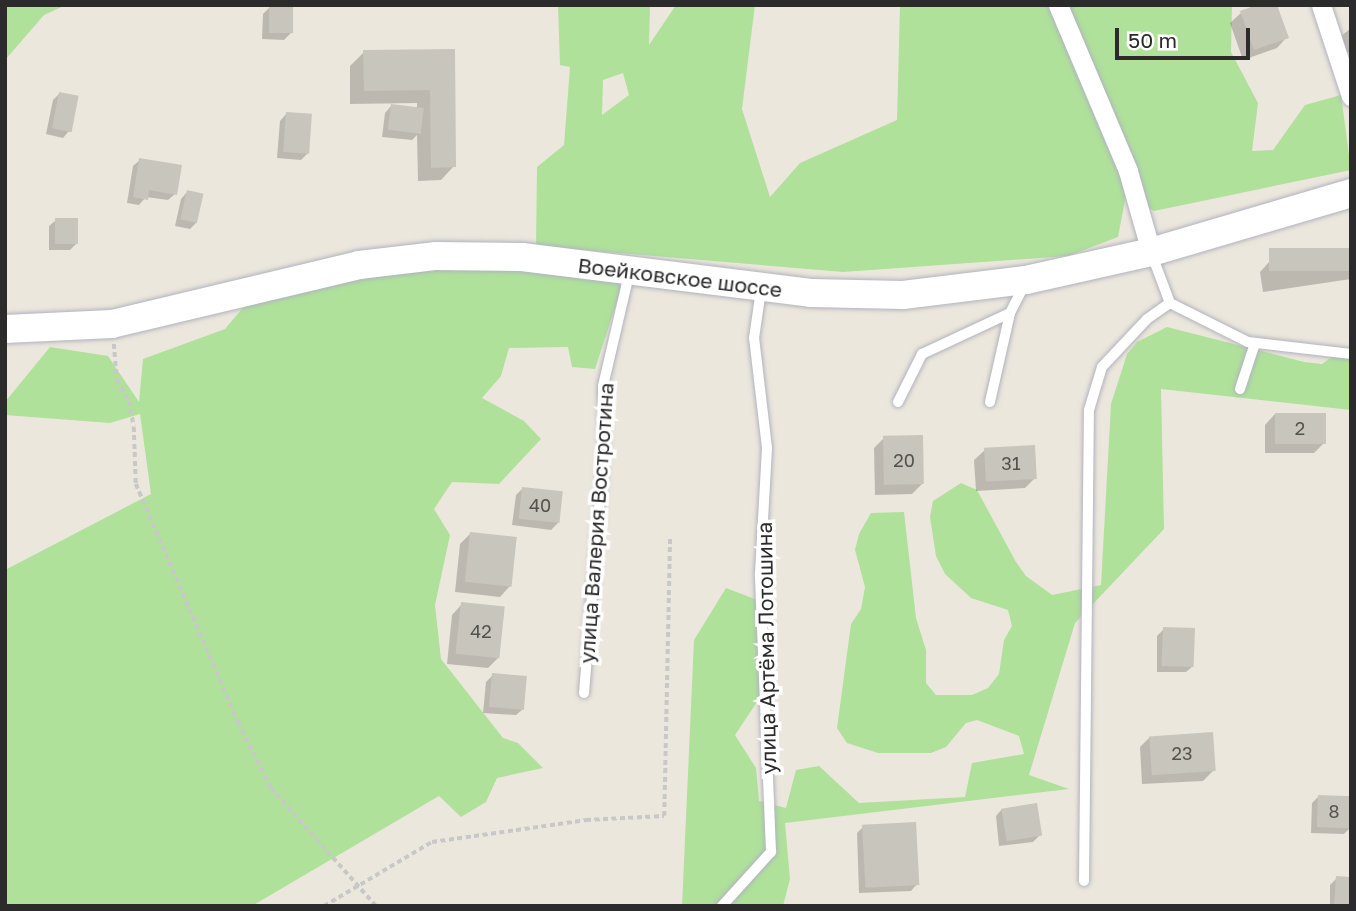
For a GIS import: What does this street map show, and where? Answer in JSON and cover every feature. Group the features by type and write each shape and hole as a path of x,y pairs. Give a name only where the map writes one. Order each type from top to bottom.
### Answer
{"street":[{"path":"1058,5 1128,171 1151,252"},
{"path":"1321,5 1351,96"},
{"name":"Воейковское шоссе","path":"5,329 112,324 359,265 436,256 522,257 761,288 903,295 1027,280 1151,252 1351,193"}],"lane":[{"path":"1151,252 1170,303 1255,343 1351,354"},
{"name":"улица Валерия Востротина","path":"584,693 604,449 603,386 630,271"},
{"path":"990,402 1010,313 1027,280"},
{"name":"улица Артёма Лотошина","path":"722,906 771,852 760,573 766,448 754,338 761,288"},
{"path":"1084,881 1089,410 1102,367 1147,319 1170,303"},
{"path":"898,402 922,354 1010,313"},
{"path":"1240,389 1255,343"}],"path":[{"path":"112,324 117,380 129,401 134,427 136,484 233,710 271,788 376,906"},
{"path":"324,906 432,842 586,820 664,816 670,539"}],"green space":[{"path":"5,5 66,5 44,15 5,60"},
{"path":"558,5 650,5 649,45 676,5 755,5 742,109 770,197 800,163 897,120 900,5 1232,5 1231,52 1258,103 1252,151 1273,150 1305,105 1341,95 1351,170 1154,211 1126,195 1118,237 1068,256 843,272 536,246 537,167 564,145 570,67 560,65","holes":["623,73 629,95 602,115 603,80"]},
{"path":"483,262 610,277 622,286 595,369 572,367 568,347 509,348 501,376 482,398 524,421 541,439 499,484 452,482 434,509 450,535 435,605 441,659 503,738 518,743 543,768 497,778 486,802 461,817 439,796 252,906 5,906 5,570 151,494 140,414 110,423 5,415 5,402 50,347 108,356 139,402 143,359 225,329 247,303 346,277"},
{"path":"1167,327 1304,362 1322,364 1336,354 1351,352 1351,410 1161,389 1164,529 1075,623 1029,775 1069,789 785,823 790,879 783,906 682,906 694,640 726,588 760,601 766,640 759,699 735,735 756,768 759,801 786,808 796,770 819,766 859,803 965,797 972,763 1024,754 1019,736 977,720 966,723 946,747 931,753 878,753 847,743 837,728 851,624 861,609 865,587 855,550 859,534 871,513 904,512 916,618 926,650 926,683 936,695 972,695 988,688 999,674 1004,640 1012,626 1008,610 971,598 945,574 936,556 930,517 933,501 961,483 977,490 1026,576 1052,595 1101,585 1111,404 1127,354 1137,342"}],"building":[{"path":"1257,5 1277,5 1289,38 1254,50 1240,11"},
{"path":"269,6 293,6 293,33 269,33"},
{"path":"455,49 456,167 431,168 430,90 364,91 363,50"},
{"path":"59,92 79,96 72,132 52,128"},
{"path":"391,104 424,108 421,134 388,130"},
{"path":"286,112 312,114 309,154 283,152"},
{"path":"139,158 182,165 177,195 149,190 148,200 133,197"},
{"path":"187,190 204,194 197,223 180,219"},
{"path":"55,218 78,218 78,244 55,244"},
{"path":"1269,248 1351,248 1351,271 1269,271"},
{"path":"1275,413 1326,413 1326,444 1275,444"},
{"path":"923,435 924,484 884,485 883,436"},
{"path":"1035,445 1037,479 986,482 984,448"},
{"path":"522,487 563,491 559,523 519,519"},
{"path":"470,532 517,537 512,587 465,582"},
{"path":"461,602 505,607 499,658 456,654"},
{"path":"1163,627 1195,628 1194,667 1162,666"},
{"path":"492,673 527,676 524,710 489,707"},
{"path":"1213,732 1216,771 1152,775 1149,736"},
{"path":"1318,795 1351,796 1350,828 1317,827"},
{"path":"1037,803 1042,836 1007,841 1001,809"},
{"path":"916,822 919,885 865,888 862,825"},
{"path":"1336,876 1351,877 1349,906 1334,906"}]}
